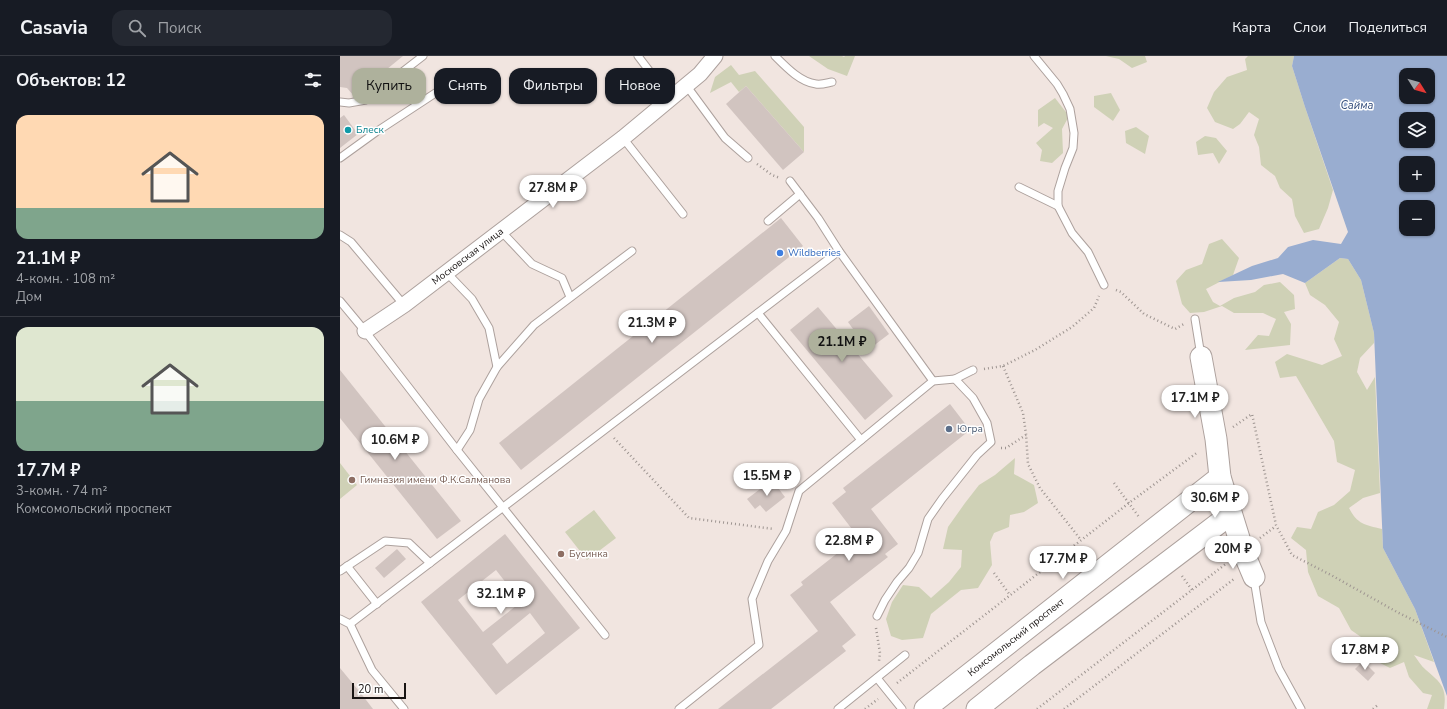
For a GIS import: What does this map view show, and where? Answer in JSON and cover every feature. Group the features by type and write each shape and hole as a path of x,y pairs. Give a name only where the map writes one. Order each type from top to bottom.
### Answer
{"street":[{"name":"Московская улица","path":"675,94 700,74 715,56"},
{"name":"Московская улица","path":"365,331 404,305 623,138 663,104"},
{"path":"1201,357 1216,439 1220,476 1231,514 1249,565"},
{"name":"Комсомольский проспект","path":"925,709 1220,476"},
{"path":"978,709 1032,665 1231,514"}],"lane":[{"path":"340,102 366,100 423,56"},
{"path":"638,56 647,68"},
{"path":"775,56 788,69 803,80 817,84 832,82"},
{"path":"1034,56 1064,94 1070,109 1074,132 1073,148 1058,191 1058,206 1072,233 1088,252 1104,285"},
{"path":"686,85 725,138 748,158"},
{"path":"340,158 376,132 434,94"},
{"path":"623,138 683,214"},
{"path":"790,181 818,218 839,251 933,381"},
{"path":"1019,187 1058,206"},
{"path":"768,221 800,194"},
{"path":"501,231 532,264 562,278 570,297"},
{"path":"340,235 351,242 404,305"},
{"path":"457,450 470,430 479,399 497,367 534,325 632,251"},
{"path":"350,624 839,251"},
{"path":"447,272 472,299 489,328 497,367"},
{"path":"340,301 605,635"},
{"path":"758,313 861,440"},
{"path":"1195,319 1201,357"},
{"path":"679,709 759,646 752,599 768,561 786,531 799,491 933,381 955,379 973,370"},
{"path":"877,616 884,600 909,568 918,553 928,519 977,455 992,442 987,423 973,398 955,379"},
{"path":"340,570 385,541 409,543 430,563"},
{"path":"1249,565 1261,622 1279,669 1302,709"},
{"path":"347,566 377,604"},
{"path":"340,619 350,624 372,670 404,709"},
{"path":"838,709 905,655"},
{"path":"877,678 902,709"}],"path":[{"path":"748,158 772,175 790,181"},
{"path":"973,370 1003,366 1035,350 1072,327 1094,308 1104,285 1121,292 1144,314 1175,329 1195,319"},
{"path":"1003,366 1023,413 1028,464 1040,488 1081,540"},
{"path":"865,709 1129,503 1252,414 1276,526 1292,555 1397,612 1447,637"},
{"path":"605,429 689,518 786,531"},
{"path":"992,442 1000,448 1006,448 1026,434"},
{"path":"1114,483 1141,519"},
{"path":"1037,709 1249,565"},
{"path":"1064,709 1249,565"},
{"path":"994,572 1010,595"},
{"path":"877,616 875,626 880,653 877,678"},
{"path":"1373,709 1379,704"}],"green space":[{"path":"809,56 855,56 847,76 828,69"},
{"path":"1106,56 1145,56 1147,62 1132,68 1119,59"},
{"path":"1248,56 1294,56 1292,66 1333,190 1328,208 1319,229 1304,233 1295,216 1292,199 1280,188 1275,176 1261,165 1259,147 1254,135 1259,119 1249,112 1240,124 1233,129 1215,122 1207,108 1214,92 1227,77 1247,70 1245,59"},
{"path":"731,65 739,75 755,71 804,127 804,152 746,86 739,92 731,82 710,93 715,77"},
{"path":"1111,93 1120,110 1113,121 1094,107 1094,96"},
{"path":"1055,98 1069,116 1062,129 1063,153 1052,163 1040,161 1042,150 1036,143 1053,128 1044,123 1038,127 1038,110"},
{"path":"1136,127 1149,136 1145,154 1126,143 1125,131"},
{"path":"1205,136 1216,138 1227,151 1219,164 1213,153 1198,155 1196,142"},
{"path":"1222,239 1239,258 1233,275 1206,289 1213,302 1220,306 1234,298 1255,292 1264,285 1280,282 1294,295 1295,309 1284,312 1291,324 1290,345 1245,350 1258,335 1269,336 1276,319 1263,313 1234,313 1222,306 1204,312 1190,313 1182,304 1176,281 1186,270 1202,264 1209,244"},
{"path":"1340,258 1348,259 1361,280 1374,333 1374,343 1360,358 1357,372 1367,390 1375,377 1380,493 1363,498 1349,508 1358,521 1382,529 1383,548 1415,609 1434,662 1414,655 1423,667 1436,678 1442,686 1445,695 1444,709 1427,709 1432,695 1423,693 1409,677 1404,662 1390,668 1378,662 1371,644 1351,630 1339,608 1318,596 1308,572 1306,550 1291,538 1297,527 1311,529 1318,512 1334,505 1350,491 1355,470 1337,462 1334,441 1296,376 1280,378 1275,362 1287,354 1322,365 1342,356 1334,339 1339,322 1325,305 1310,295 1305,283"},
{"path":"1015,458 1014,474 1034,485 1038,503 1024,512 1010,515 1009,527 994,533 990,542 992,565 978,588 961,590 931,614 923,638 902,640 891,636 886,619 892,602 903,585 919,587 931,598 949,582 961,567 962,550 943,549 948,527 979,485 995,475"},
{"path":"340,463 357,485 340,499"},
{"path":"594,510 616,538 587,560 565,532"}],"water":[{"name":"Сайма","path":"1294,56 1447,56 1447,696 1415,609 1383,548 1374,333 1361,280 1348,259 1340,258 1305,283 1283,274 1251,280 1218,282 1252,266 1278,258 1288,247 1313,240 1341,244 1348,232 1292,66"}],"building":[{"path":"340,56 403,56 388,68 352,68 352,94 347,88 340,87"},
{"path":"746,86 804,152 783,170 726,104"},
{"name":"Блеск","path":"344,115 358,134 340,148 340,118"},
{"path":"781,218 803,246 521,470 499,443"},
{"path":"869,306 889,334 868,350 848,322"},
{"path":"818,307 893,396 865,420 790,330"},
{"path":"340,370 461,521 437,539 340,418"},
{"path":"950,404 970,430 871,509 898,544 885,554 888,557 830,602 856,635 842,646 846,651 771,709 718,709 818,631 790,595 803,585 801,582 858,537 832,503 846,492 843,488"},
{"path":"772,480 785,497 766,512 760,505 755,509 747,499"},
{"path":"505,534 580,628 496,695 421,602","holes":["496,570 521,602 483,632 458,600","530,613 545,633 507,664 492,644"]},
{"path":"397,549 406,559 384,578 375,568"},
{"path":"1363,661 1375,673 1368,681 1355,669"},
{"path":"340,668 363,696 373,709 340,709"}],"place":[{"name":"Блеск","path":"348,130"},
{"name":"Wildberries","path":"780,253"},
{"name":"Югра","path":"949,429"},
{"name":"Гимназия имени Ф.К.Салманова","path":"352,480"},
{"name":"Бусинка","path":"561,554"}]}
